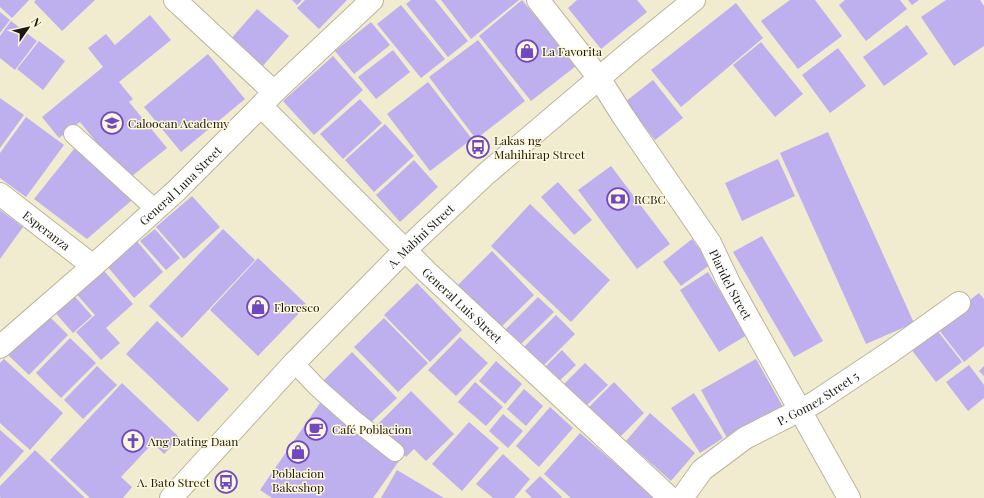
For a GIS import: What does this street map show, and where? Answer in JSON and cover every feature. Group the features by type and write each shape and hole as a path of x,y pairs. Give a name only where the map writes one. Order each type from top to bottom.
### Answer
{"street":[{"name":"General Luis Street","path":"175,0 427,272 670,498"},
{"name":"General Luna Street","path":"0,347 177,190 268,99 372,0"},
{"path":"538,0 600,78"},
{"name":"A. Mabini Street","path":"171,498 294,363 406,250 486,174 694,0"},
{"name":"Plaridel Street","path":"600,78 623,116 710,243 729,283 849,498"},
{"name":"Esperanza","path":"0,194 93,266"},
{"name":"P. Gomez Street 5","path":"682,498 702,470 744,438 814,403 889,353 959,303"}],"lane":[{"path":"73,134 155,209"},
{"path":"294,363 318,388 352,418 396,452"}],"building":[{"path":"0,0 29,0 12,18 0,7"},
{"path":"36,0 95,0 62,31 34,2"},
{"path":"292,0 302,0 297,5"},
{"path":"305,0 347,0 319,29 297,8"},
{"path":"411,0 435,0 468,41 448,57 406,4"},
{"path":"441,0 519,0 471,39"},
{"name":"La Favorita","path":"522,0 576,66 531,101 479,36"},
{"path":"577,0 637,0 647,12 601,49 568,8"},
{"path":"790,0 815,0 842,36 798,69 761,21"},
{"path":"845,0 900,0 907,9 866,41 839,5"},
{"path":"908,0 919,0 912,5"},
{"path":"946,0 980,0 984,6 984,46 954,66 921,17"},
{"path":"736,3 763,38 681,107 651,70"},
{"path":"401,5 445,59 421,78 377,24"},
{"path":"257,9 289,36 261,68 229,41"},
{"path":"0,12 10,20 0,33"},
{"path":"150,15 171,40 119,82 133,99 129,102 167,148 127,180 80,122 59,138 42,117 103,67 88,48 106,34 115,45"},
{"path":"11,21 37,41 15,70 0,58 0,36"},
{"path":"371,22 390,45 354,74 335,51"},
{"path":"907,25 928,54 884,86 863,57"},
{"path":"478,40 525,101 476,139 429,77"},
{"path":"39,41 65,61 43,90 17,69"},
{"path":"761,42 803,94 775,117 733,65"},
{"path":"838,48 866,86 830,113 802,75"},
{"path":"393,50 410,72 376,99 358,77"},
{"path":"208,54 245,99 181,152 144,107"},
{"path":"333,56 363,90 314,135 283,101"},
{"path":"653,80 683,118 655,140 625,102"},
{"path":"428,82 472,139 430,171 387,114"},
{"path":"0,98 24,115 0,148"},
{"path":"360,99 382,123 343,159 320,134"},
{"path":"26,117 64,145 26,197 0,178 0,153"},
{"path":"385,124 414,156 374,192 345,160"},
{"path":"828,132 914,323 866,344 780,153"},
{"path":"78,144 132,200 87,239 34,199"},
{"path":"778,159 795,196 742,221 725,183"},
{"path":"414,160 438,187 400,222 376,195"},
{"path":"611,166 670,244 637,269 578,190"},
{"path":"558,182 592,220 574,235 541,197"},
{"path":"192,196 220,227 184,259 156,227"},
{"path":"530,204 610,280 571,322 491,246"},
{"path":"0,210 23,227 0,259"},
{"path":"155,229 180,258 166,270 140,241"},
{"path":"223,229 255,260 182,338 149,306"},
{"path":"762,236 823,341 794,357 733,252"},
{"path":"692,239 711,264 681,286 663,262"},
{"path":"136,240 163,272 134,298 107,266"},
{"path":"492,251 534,295 499,329 457,286"},
{"name":"Floresco","path":"258,258 307,305 258,356 210,310"},
{"path":"99,265 133,304 106,328 120,343 101,360 76,332 95,315 72,289"},
{"path":"708,272 747,335 719,352 680,290"},
{"path":"417,283 462,330 430,362 384,315"},
{"path":"71,292 92,316 73,333 52,309"},
{"path":"979,293 984,299 984,346 964,362 936,326"},
{"path":"538,297 554,312 520,345 505,330"},
{"path":"48,315 68,335 29,375 8,355"},
{"path":"556,315 575,334 543,366 524,347"},
{"path":"384,318 428,363 398,392 354,347"},
{"path":"157,321 229,389 198,422 126,354"},
{"path":"933,325 962,362 936,382 908,345"},
{"path":"460,337 488,363 456,396 428,370"},
{"path":"70,338 96,363 61,398 36,373"},
{"path":"562,350 576,365 555,385 541,371"},
{"path":"352,352 397,398 366,427 322,382"},
{"path":"4,359 63,413 30,450 0,423 0,363"},
{"path":"756,359 783,407 727,438 701,390"},
{"path":"496,361 522,384 505,404 479,381"},
{"path":"585,363 608,385 586,406 564,384"},
{"path":"969,365 984,385 984,398 968,411 946,382"},
{"path":"97,366 117,385 83,419 64,400"},
{"path":"984,366 984,376 979,371"},
{"path":"475,382 503,407 486,426 458,402"},
{"path":"614,382 644,413 619,438 589,407"},
{"path":"122,383 180,438 164,454 153,443 121,477 132,487 123,498 90,498 50,460"},
{"path":"524,389 543,406 526,426 507,409"},
{"path":"411,391 454,434 426,461 414,449 406,457 375,427"},
{"path":"694,393 723,438 700,453 671,408"},
{"path":"320,403 401,458 373,498 272,498 260,490"},
{"path":"550,407 573,428 539,467 516,446"},
{"path":"650,413 695,453 671,481 626,441"},
{"path":"503,414 523,431 508,448 489,431"},
{"path":"469,422 499,448 462,491 432,464"},
{"path":"0,430 24,451 0,478"},
{"path":"580,433 655,498 571,498 544,474"},
{"path":"35,450 85,498 1,498 0,486"},
{"path":"503,454 530,479 514,498 493,498 476,484"},
{"path":"397,470 444,498 381,498"},
{"path":"540,476 562,497 561,498 532,498 525,491"}],"place":[{"name":"La Favorita","path":"527,51"},
{"name":"Caloocan Academy","path":"112,123"},
{"name":"Lakas ng Mahihirap Street","path":"478,147"},
{"name":"RCBC","path":"618,199"},
{"name":"Floresco","path":"258,307"},
{"name":"Café Poblacion","path":"316,429"},
{"name":"Ang Dating Daan","path":"133,441"},
{"name":"Poblacion Bakeshop","path":"298,452"},
{"name":"A. Bato Street","path":"226,482"}]}
